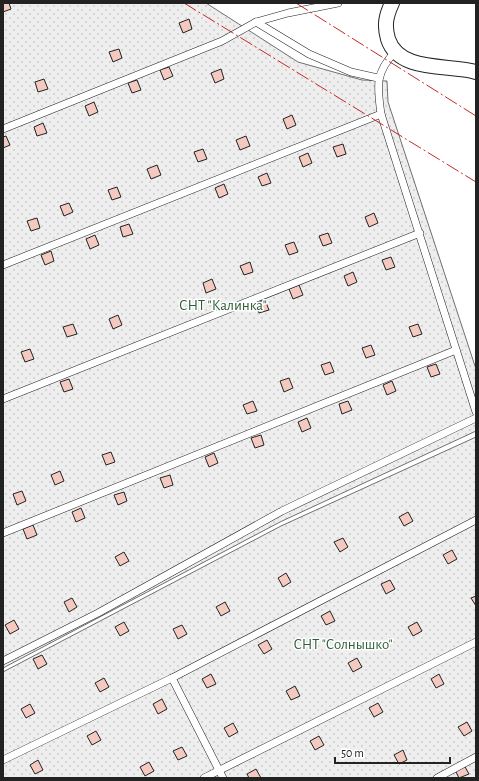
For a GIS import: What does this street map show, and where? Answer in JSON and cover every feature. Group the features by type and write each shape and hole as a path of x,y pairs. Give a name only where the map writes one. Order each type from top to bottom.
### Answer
{"street":[{"path":"392,3 386,16 386,31 390,44 396,51 416,63 476,72"}],"lane":[{"path":"3,129 222,41 256,22 288,13 338,3"},
{"path":"256,22 309,54 351,72 378,78"},
{"path":"396,51 386,62 378,78 382,114 476,412"},
{"path":"3,265 382,114"},
{"path":"3,399 420,233"},
{"path":"3,533 456,350"},
{"path":"3,660 98,613 282,511 476,418"},
{"path":"3,760 172,678 476,520"},
{"path":"204,778 476,642"},
{"path":"172,678 223,778"},
{"path":"437,778 476,757"}],"green space":[{"name":"СНТ \"Калинка\"","path":"3,3 206,3 298,62 362,80 387,81 388,102 476,369 476,431 280,522 3,668"},
{"name":"СНТ \"Солнышко\"","path":"476,437 476,778 3,778 3,672 281,526"}],"building":[{"path":"3,3 9,3 11,9 3,12"},
{"path":"189,19 192,29 183,33 179,23"},
{"path":"119,49 122,58 113,62 109,52"},
{"path":"169,67 173,76 164,80 160,70"},
{"path":"221,69 224,79 215,83 211,73"},
{"path":"44,79 48,89 38,92 35,82"},
{"path":"137,80 141,90 132,93 128,83"},
{"path":"94,102 98,112 89,116 85,106"},
{"path":"292,115 296,125 287,129 283,119"},
{"path":"43,123 47,133 37,136 34,127"},
{"path":"6,136 10,145 3,148 3,137"},
{"path":"246,136 250,146 240,150 236,140"},
{"path":"343,144 346,154 337,157 333,147"},
{"path":"203,149 207,159 198,162 194,152"},
{"path":"308,153 312,163 303,167 299,157"},
{"path":"157,165 161,175 151,179 147,169"},
{"path":"267,173 271,183 262,186 258,177"},
{"path":"224,184 228,194 219,198 215,188"},
{"path":"117,187 121,197 112,200 108,190"},
{"path":"69,203 73,212 64,216 60,206"},
{"path":"374,213 378,223 369,227 365,217"},
{"path":"37,218 40,228 31,231 27,221"},
{"path":"129,224 133,234 123,237 120,227"},
{"path":"328,233 332,243 323,246 319,236"},
{"path":"95,235 99,245 90,249 86,239"},
{"path":"294,242 298,252 289,255 285,245"},
{"path":"51,251 54,261 45,265 41,255"},
{"path":"391,257 395,267 386,270 382,260"},
{"path":"250,262 253,272 244,275 240,266"},
{"path":"353,272 357,282 348,286 344,276"},
{"path":"212,279 216,289 206,293 203,283"},
{"path":"299,285 303,295 293,299 289,289"},
{"path":"265,300 269,310 259,313 255,303"},
{"path":"118,315 122,325 113,329 109,319"},
{"path":"73,324 77,334 67,337 63,327"},
{"path":"418,324 422,334 413,337 409,327"},
{"path":"371,345 375,355 366,358 362,348"},
{"path":"30,349 34,359 25,362 21,352"},
{"path":"330,362 334,372 325,375 321,365"},
{"path":"436,364 440,374 431,377 427,367"},
{"path":"289,378 293,388 284,392 280,381"},
{"path":"69,379 73,389 64,392 60,382"},
{"path":"392,381 396,391 387,395 383,385"},
{"path":"253,401 257,411 247,414 243,405"},
{"path":"348,401 352,410 342,414 339,404"},
{"path":"307,418 311,428 302,432 298,422"},
{"path":"261,435 264,445 255,448 251,438"},
{"path":"111,452 115,462 106,465 102,455"},
{"path":"214,453 218,463 209,467 205,457"},
{"path":"60,471 64,481 55,485 51,475"},
{"path":"170,475 173,485 164,488 160,478"},
{"path":"22,491 26,501 17,505 13,494"},
{"path":"124,492 127,501 118,505 114,495"},
{"path":"81,508 85,518 76,522 72,512"},
{"path":"408,512 413,521 404,526 399,517"},
{"path":"33,525 37,535 27,539 23,529"},
{"path":"343,538 348,547 340,552 334,542"},
{"path":"452,550 457,559 448,564 443,555"},
{"path":"124,552 129,561 120,566 115,557"},
{"path":"286,573 291,582 283,587 278,578"},
{"path":"390,580 395,589 386,594 381,584"},
{"path":"476,596 476,606 471,598"},
{"path":"72,598 77,607 69,612 64,602"},
{"path":"225,602 230,611 221,616 216,607"},
{"path":"330,611 335,621 326,625 321,616"},
{"path":"14,620 19,629 10,634 5,625"},
{"path":"124,622 129,631 120,636 115,627"},
{"path":"417,622 422,631 413,636 408,627"},
{"path":"182,625 187,634 178,639 173,629"},
{"path":"267,640 272,649 264,654 258,645"},
{"path":"42,655 47,664 38,669 33,659"},
{"path":"357,658 362,667 353,672 348,663"},
{"path":"211,674 216,684 207,688 202,679"},
{"path":"439,674 444,684 436,688 431,679"},
{"path":"104,678 109,687 100,692 95,683"},
{"path":"295,686 300,696 291,700 286,691"},
{"path":"162,699 167,709 158,714 153,704"},
{"path":"378,703 383,712 374,717 369,708"},
{"path":"30,704 35,713 26,718 21,709"},
{"path":"467,722 472,731 464,736 458,727"},
{"path":"233,723 238,732 229,737 224,728"},
{"path":"96,731 101,740 92,745 87,736"},
{"path":"319,736 324,745 315,750 310,741"},
{"path":"182,747 187,756 178,760 173,751"},
{"path":"403,750 407,760 399,764 394,755"},
{"path":"38,760 43,770 35,774 30,765"},
{"path":"149,762 154,771 145,776 140,767"},
{"path":"464,765 469,774 459,778 455,770"},
{"path":"256,769 261,778 249,778 247,774"}],"power":[{"path":"184,3 476,182"},
{"path":"296,3 476,116"}]}
